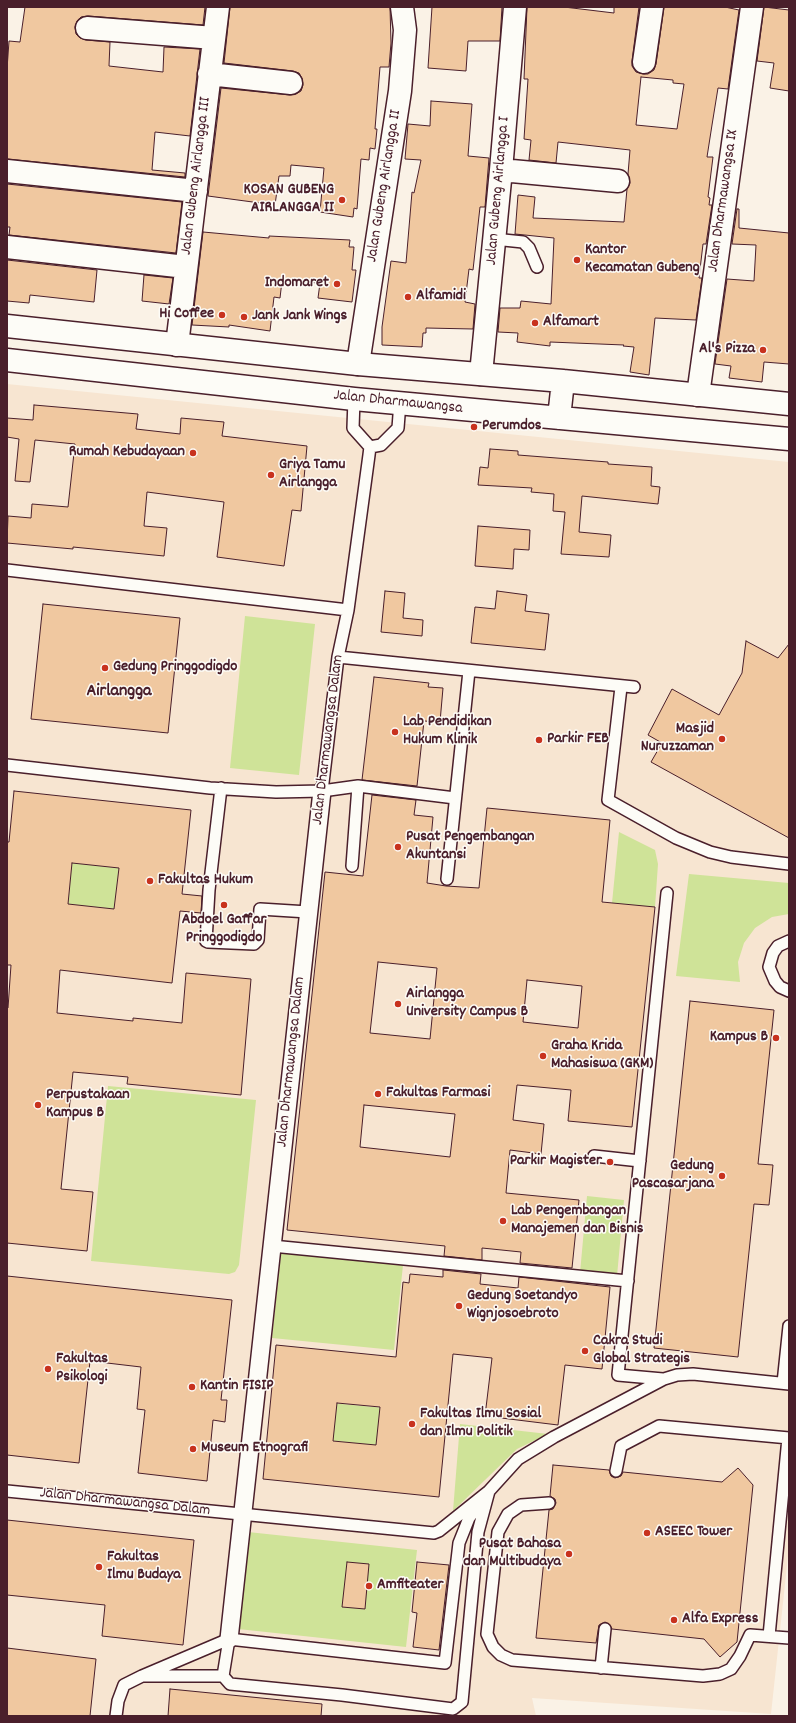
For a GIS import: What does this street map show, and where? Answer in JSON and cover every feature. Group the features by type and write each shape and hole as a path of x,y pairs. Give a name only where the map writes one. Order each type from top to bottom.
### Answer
{"street":[{"name":"Jalan Gubeng Airlangga III","path":"177,345 218,7"},
{"name":"Jalan Gubeng Airlangga II","path":"358,364 400,92 405,30 402,7"},
{"name":"Jalan Gubeng Airlangga I","path":"481,374 515,7"},
{"path":"644,62 652,7"},
{"name":"Jalan Dharmawangsa IX","path":"698,395 752,7"},
{"path":"87,28 214,38"},
{"path":"209,74 291,83"},
{"path":"501,170 618,181"},
{"path":"7,171 196,191"},
{"path":"7,247 186,267"},
{"path":"7,326 358,364 563,381 789,404"},
{"name":"Jalan Dharmawangsa","path":"7,360 354,399 400,402 789,439"},
{"path":"559,418 563,381"},
{"name":"Jalan Dharmawangsa Dalam","path":"229,1639 322,791"}],"lane":[{"path":"494,239 523,242 529,248 537,267"},
{"path":"354,399 354,428 370,447 381,445 398,428 400,402"},
{"name":"Jalan Dharmawangsa Dalam","path":"322,791 338,657 348,610 370,447"},
{"path":"7,570 348,610"},
{"path":"338,657 620,687 634,687"},
{"path":"447,879 469,670"},
{"path":"620,687 608,800 676,838 710,852 731,857 789,864"},
{"path":"7,765 221,788 276,792 322,791 358,786 456,798"},
{"path":"352,866 358,786"},
{"path":"221,788 209,890 206,941 254,944 258,940 260,908 308,912"},
{"path":"664,1379 618,1375 667,893"},
{"path":"789,941 778,946 773,953 770,967 775,981 780,987 789,991"},
{"path":"594,1156 640,1161"},
{"path":"272,1246 628,1281"},
{"path":"116,1716 118,1702 124,1686 142,1676 229,1639 445,1663 459,1543 469,1518 489,1491 518,1459 554,1437 664,1379 677,1375 693,1374 787,1385 789,1326"},
{"path":"616,1471 621,1446 659,1426 789,1438 769,1636"},
{"name":"Jalan Dharmawangsa Dalam","path":"7,1491 243,1515"},
{"path":"243,1515 434,1533 439,1531 489,1491"},
{"path":"229,1639 224,1676 230,1684 453,1708 462,1702 478,1532 489,1491"},
{"path":"549,1503 521,1505 508,1514 498,1532 487,1634 492,1647 500,1655 512,1660 696,1676 720,1674 731,1669 740,1656 750,1635 789,1638"},
{"path":"601,1668 605,1629"},
{"path":"142,1676 224,1676"}],"shaded area":[{"name":"Airlangga University Campus B","path":"7,384 789,462 789,1547 771,1714 532,1698 536,1716 7,1716"}],"green space":[{"path":"245,616 315,624 299,775 230,768"},
{"path":"619,832 655,850 658,864 655,907 612,903"},
{"path":"72,863 119,868 114,909 68,904"},
{"path":"689,874 789,883 789,914 772,917 755,928 744,943 738,962 740,982 676,976"},
{"path":"108,1086 256,1100 239,1265 235,1272 229,1274 91,1261"},
{"path":"587,1196 624,1200 617,1276 580,1273"},
{"path":"281,1253 403,1265 394,1350 272,1338"},
{"path":"320,1402 396,1409 393,1447 317,1439 317,1430 334,1432 336,1410"},
{"path":"460,1424 548,1434 517,1449 453,1511"},
{"path":"248,1532 417,1550 406,1647 238,1629"}],"building":[{"path":"25,7 205,7 203,25 88,16 81,17 77,21 75,27 76,34 80,38 110,42 109,66 163,72 164,47 200,49 190,136 155,132 152,170 185,173 185,177 7,159 7,69 9,41 20,42"},
{"path":"230,7 390,7 391,43 389,67 380,67 375,129 377,129 375,149 370,148 369,160 361,159 357,209 354,208 353,217 320,212 324,168 291,165 290,176 279,176 275,205 208,196 221,88 290,95 301,91 303,85 302,78 299,73 293,71 224,63"},
{"path":"432,7 502,7 500,41 468,41 466,71 428,68"},
{"path":"527,7 564,7 614,13 614,7 639,7 632,66 636,72 643,74 648,74 654,70 656,64 664,7 725,7 739,10 728,89 718,88 707,157 713,157 708,197 710,198 709,205 712,205 706,244 703,244 699,278 702,278 696,320 655,318 649,375 630,372 634,347 623,346 624,345 550,342 550,346 517,342 518,333 498,332 500,308 520,308 521,301 551,304 554,238 515,234 518,195 535,197 533,218 624,222 627,189 630,183 628,174 630,150 558,142 556,163 529,160 531,140 524,139 528,79 524,79","holes":["641,77 673,80 673,83 684,84 677,129 636,125"]},
{"path":"764,7 789,10 789,91 770,88 774,63 757,61"},
{"path":"431,101 472,104 468,156 489,158 485,207 480,207 473,270 469,269 465,302 475,304 473,329 426,328 426,333 423,333 422,347 382,345 382,327 391,261 406,263 412,192 414,193 421,160 405,159 408,124 430,126"},
{"path":"7,184 182,202 176,253 9,235 10,227 7,227"},
{"path":"737,209 739,209 739,228 789,233 789,364 764,362 762,382 729,378 731,366 715,364 727,279 754,281 756,245 732,244"},
{"path":"203,232 269,238 269,236 350,240 349,247 354,247 352,270 356,270 352,302 318,298 320,283 282,281 280,298 274,297 270,331 229,325 229,327 192,325"},
{"path":"7,260 97,270 94,302 30,295 29,303 7,301"},
{"path":"144,275 173,278 169,304 142,301"},
{"path":"34,405 138,414 136,429 180,434 181,418 224,422 222,436 307,446 301,511 292,510 284,566 217,557 224,502 147,492 144,526 167,528 164,556 73,547 73,549 7,543 8,516 31,518 32,504 68,507 75,444 35,440 30,482 15,481 19,439 7,437 7,418 33,420"},
{"path":"490,449 518,451 518,455 652,467 651,486 660,487 658,504 582,496 579,532 611,535 609,557 561,554 565,512 553,511 554,494 531,492 532,488 478,485 480,467 488,468"},
{"path":"478,526 530,530 529,550 514,549 513,569 475,566"},
{"path":"385,591 405,593 403,618 423,620 422,636 381,632"},
{"path":"497,591 527,595 525,611 549,614 545,650 471,643 475,607 495,609"},
{"name":"Gedung Pringgodigdo","path":"43,604 180,618 168,733 31,719"},
{"name":"Masjid Nuruzzaman","path":"746,641 778,658 789,644 789,838 651,762 662,743 648,735 672,689 719,715 742,673"},
{"name":"Lab Pendidikan Hukum Klinik","path":"374,677 429,683 428,687 443,688 440,722 424,721 417,786 362,780"},
{"path":"14,791 191,810 182,894 202,896 201,913 180,911 172,983 60,970 57,1013 133,1021 133,1018 182,1023 186,973 251,979 241,1095 127,1084 128,1077 73,1072 61,1189 93,1192 87,1251 7,1243 7,1008 11,965 7,965 7,842 9,842","holes":["72,863 119,868 114,909 68,904"]},
{"path":"372,795 416,800 414,815 433,817 427,883 446,886 479,888 487,808 610,820 602,902 655,907 632,1127 568,1121 571,1090 517,1085 513,1120 544,1124 541,1154 510,1150 506,1193 579,1200 572,1268 520,1263 521,1252 482,1248 482,1260 444,1256 445,1246 287,1230 325,872 363,876","holes":["378,962 437,968 430,1039 370,1033","527,980 582,986 578,1028 523,1022","364,1105 455,1114 450,1157 360,1147"]},
{"name":"Gedung Pascasarjana","path":"690,1001 774,1010 758,1164 773,1165 771,1186 769,1205 754,1204 738,1357 654,1348"},
{"path":"443,1270 481,1274 480,1284 518,1288 519,1277 610,1287 602,1369 565,1365 558,1425 485,1416 492,1358 453,1354 439,1497 263,1479 276,1345 396,1357 403,1282 409,1283 410,1274 443,1277","holes":["337,1403 380,1407 376,1445 333,1441"]},
{"name":"Fakultas Psikologi","path":"7,1276 232,1300 221,1400 227,1400 225,1422 213,1420 207,1481 138,1473 145,1410 137,1409 141,1367 90,1361 79,1463 7,1455"},
{"name":"ASEEC Tower","path":"553,1465 609,1470 611,1476 615,1478 621,1476 623,1472 722,1482 738,1468 753,1485 737,1642 720,1657 704,1639 612,1629 609,1624 605,1622 599,1625 596,1643 536,1638 549,1510 553,1509 556,1503 555,1499 550,1496"},
{"name":"Fakultas Ilmu Budaya","path":"7,1520 194,1540 183,1645 102,1636 105,1605 7,1595"},
{"path":"347,1562 369,1564 365,1609 342,1607"},
{"path":"417,1562 449,1565 439,1650 413,1647 417,1613 412,1612"},
{"path":"7,1648 96,1659 90,1716 7,1716"},
{"path":"170,1689 322,1704 321,1716 168,1716"}],"place":[{"name":"KOSAN GUBENG AIRLANGGA II","path":"342,200"},
{"name":"Kantor Kecamatan Gubeng","path":"577,260"},
{"name":"Indomaret","path":"337,284"},
{"name":"Alfamidi","path":"408,297"},
{"name":"Hi Coffee","path":"222,315"},
{"name":"Jank Jank Wings","path":"244,317"},
{"name":"Alfamart","path":"535,323"},
{"name":"Al's Pizza","path":"763,350"},
{"name":"Perumdos","path":"474,427"},
{"name":"Rumah Kebudayaan","path":"193,453"},
{"name":"Griya Tamu Airlangga","path":"271,475"},
{"name":"Gedung Pringgodigdo","path":"105,668"},
{"name":"Lab Pendidikan Hukum Klinik","path":"395,732"},
{"name":"Masjid Nuruzzaman","path":"722,739"},
{"name":"Parkir FEB","path":"539,740"},
{"name":"Pusat Pengembangan Akuntansi","path":"398,847"},
{"name":"Fakultas Hukum","path":"150,881"},
{"name":"Abdoel Gaffar Pringgodigdo","path":"224,905"},
{"name":"Airlangga University Campus B","path":"398,1004"},
{"name":"Kampus B","path":"776,1038"},
{"name":"Graha Krida Mahasiswa (GKM)","path":"543,1056"},
{"name":"Fakultas Farmasi","path":"378,1094"},
{"name":"Perpustakaan Kampus B","path":"38,1105"},
{"name":"Parkir Magister","path":"610,1162"},
{"name":"Gedung Pascasarjana","path":"722,1176"},
{"name":"Lab Pengembangan Manajemen dan Bisnis","path":"503,1221"},
{"name":"Gedung Soetandyo Wignjosoebroto","path":"459,1306"},
{"name":"Cakra Studi Global Strategis","path":"585,1351"},
{"name":"Fakultas Psikologi","path":"48,1369"},
{"name":"Kantin FISIP","path":"192,1387"},
{"name":"Fakultas Ilmu Sosial dan Ilmu Politik","path":"412,1424"},
{"name":"Museum Etnografi","path":"193,1449"},
{"name":"ASEEC Tower","path":"647,1533"},
{"name":"Pusat Bahasa dan Multibudaya","path":"569,1554"},
{"name":"Fakultas Ilmu Budaya","path":"99,1567"},
{"name":"Amfiteater","path":"369,1586"},
{"name":"Alfa Express","path":"674,1620"}],"district":[{"name":"Airlangga","path":"119,693"}]}
